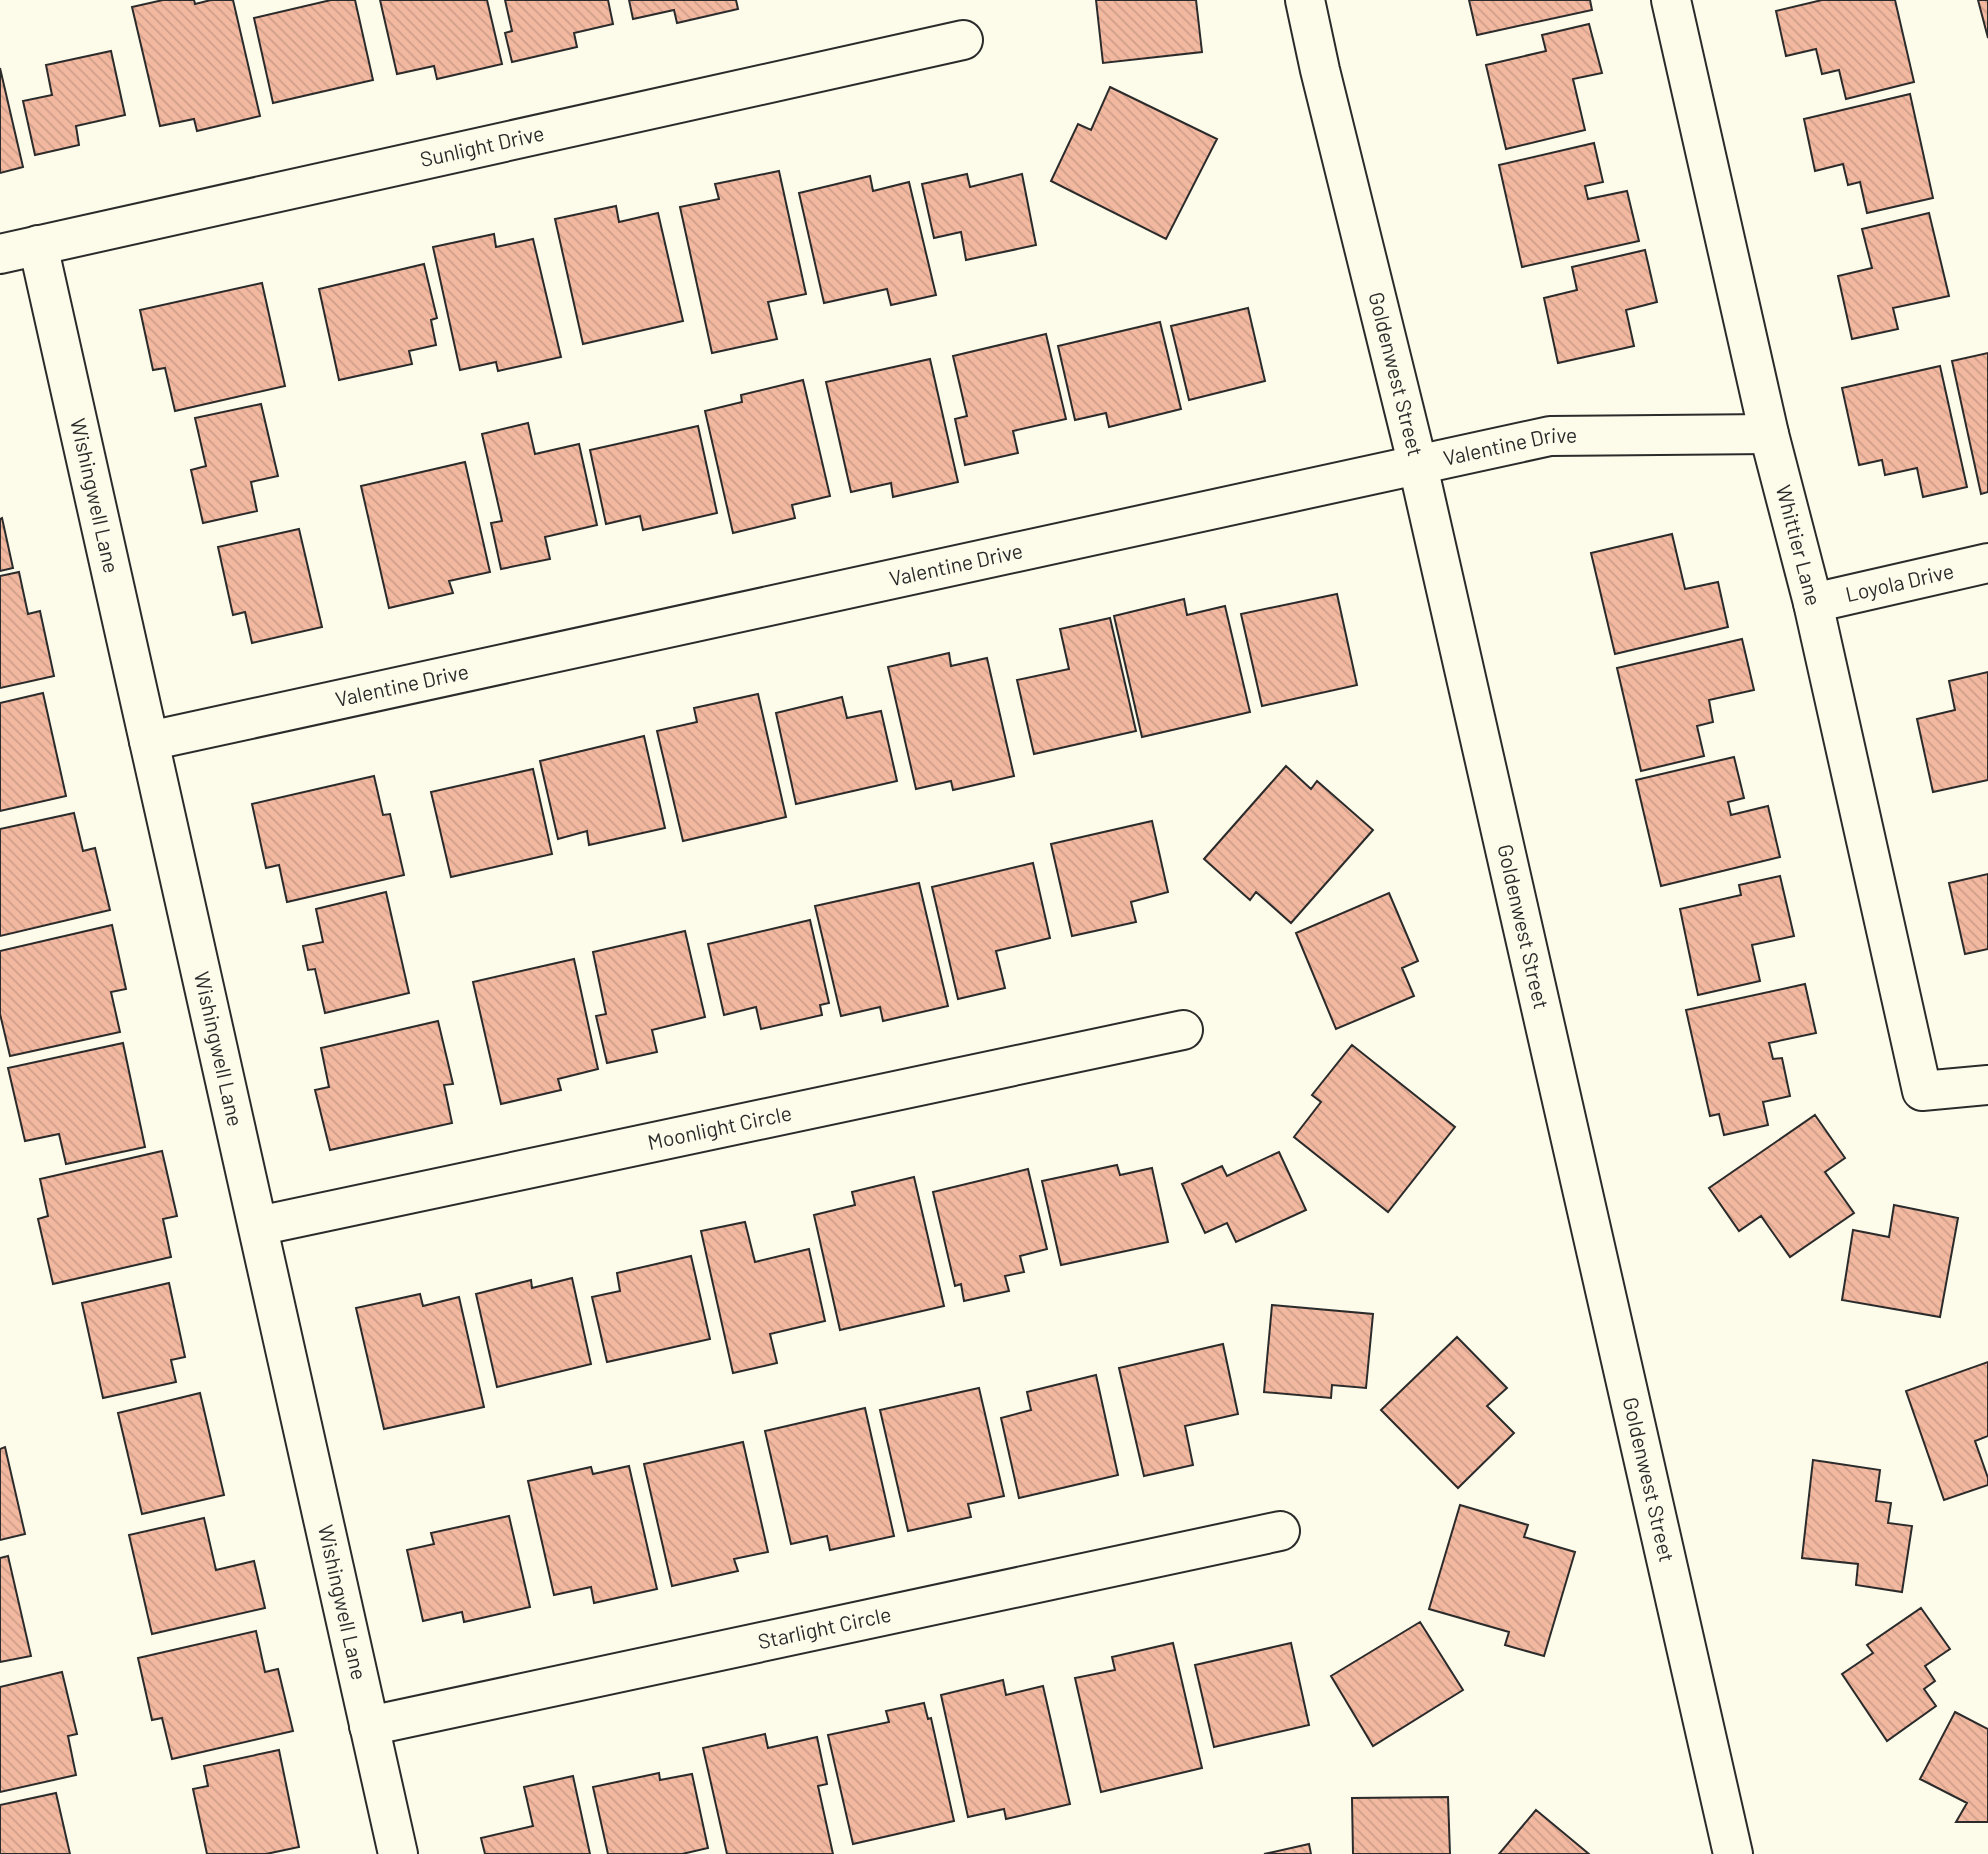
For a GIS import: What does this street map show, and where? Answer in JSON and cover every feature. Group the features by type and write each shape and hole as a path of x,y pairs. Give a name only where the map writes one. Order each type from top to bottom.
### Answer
{"street":[{"name":"Goldenwest Street","path":"1305,0 1418,466 1733,1854"},
{"name":"Whittier Lane","path":"1671,0 1769,434 1812,603 1922,1091 1988,1084"},
{"name":"Sunlight Drive","path":"0,254 963,40"},
{"name":"Wishingwell Lane","path":"38,245 398,1854"},
{"name":"Valentine Drive","path":"149,741 1550,436 1769,434"},
{"name":"Loyola Drive","path":"1812,603 1988,563"},
{"name":"Moonlight Circle","path":"258,1226 1183,1030"},
{"name":"Starlight Circle","path":"369,1726 1280,1531"}],"building":[{"path":"163,0 194,0 195,4 211,0 233,0 260,116 197,131 194,119 160,126 132,7"},
{"path":"331,0 355,0 373,80 273,103 254,18"},
{"path":"380,0 487,0 502,64 437,79 434,66 397,74"},
{"path":"505,0 608,0 613,24 574,33 577,47 512,62 505,33 512,31"},
{"path":"629,0 736,0 738,9 677,23 674,10 633,19"},
{"path":"1096,0 1196,0 1202,52 1103,63"},
{"path":"1469,0 1590,0 1592,10 1477,35"},
{"path":"1822,0 1895,0 1914,82 1846,99 1839,70 1822,74 1816,49 1786,56 1776,11"},
{"path":"1978,0 1988,0 1988,38"},
{"path":"1589,24 1602,73 1573,79 1585,130 1506,149 1486,65 1546,51 1542,35"},
{"path":"111,51 125,115 76,126 79,145 35,155 23,101 52,95 46,65"},
{"path":"0,68 23,167 0,173"},
{"path":"1110,87 1217,139 1166,239 1051,181 1078,124 1091,130"},
{"path":"1910,94 1933,198 1867,213 1860,182 1848,185 1843,164 1815,171 1804,119"},
{"path":"1594,143 1603,182 1585,186 1588,199 1627,191 1639,241 1522,267 1499,165"},
{"path":"779,171 806,294 768,302 777,339 712,353 680,207 719,199 715,184"},
{"path":"967,174 970,187 1022,174 1036,245 966,260 961,232 934,238 922,184"},
{"path":"870,176 873,191 909,182 936,295 891,305 887,289 824,303 799,193"},
{"path":"616,206 619,222 658,213 683,321 583,344 555,219"},
{"path":"1929,213 1949,296 1893,308 1898,329 1852,339 1838,276 1872,268 1862,229"},
{"path":"494,234 496,247 533,239 561,357 498,371 496,362 460,370 433,247"},
{"path":"1645,250 1657,302 1626,310 1634,346 1558,363 1544,298 1577,290 1572,267"},
{"path":"424,264 437,318 431,320 436,345 409,351 412,364 339,380 319,289"},
{"path":"262,283 285,386 175,411 165,368 153,370 140,310"},
{"path":"1248,308 1265,381 1189,400 1171,326"},
{"path":"1160,322 1181,409 1109,427 1106,413 1075,420 1058,346"},
{"path":"1046,334 1066,419 1013,431 1018,453 965,465 955,419 967,416 953,356"},
{"path":"1988,353 1988,492 1981,494 1952,361"},
{"path":"930,359 958,482 893,497 891,483 851,492 826,382"},
{"path":"1940,366 1967,487 1923,497 1917,468 1885,475 1882,460 1859,465 1842,388"},
{"path":"803,380 830,496 792,505 795,518 733,533 705,411 742,402 741,395"},
{"path":"261,404 278,476 251,482 257,511 203,523 191,470 206,466 195,418"},
{"path":"528,423 535,454 579,444 597,525 545,537 550,559 501,569 491,523 502,521 482,434"},
{"path":"698,426 717,513 643,530 640,516 606,524 590,450"},
{"path":"465,462 490,572 449,581 453,593 389,608 361,486"},
{"path":"2,518 13,568 0,571 0,519"},
{"path":"299,529 322,627 252,643 245,612 233,615 218,547"},
{"path":"1672,534 1685,589 1718,582 1728,627 1615,654 1591,553"},
{"path":"19,572 28,614 40,611 54,676 0,688 0,576"},
{"path":"1337,594 1357,685 1262,706 1241,614"},
{"path":"1184,599 1187,615 1225,606 1250,712 1142,737 1114,616"},
{"path":"1110,618 1136,731 1034,754 1017,680 1069,669 1060,629"},
{"path":"1742,639 1754,690 1709,700 1713,722 1697,726 1704,756 1641,771 1617,668"},
{"path":"949,653 951,666 987,658 1014,776 953,790 951,781 916,789 888,667"},
{"path":"1988,672 1988,780 1933,792 1917,719 1955,710 1949,681"},
{"path":"43,693 66,796 0,811 0,703"},
{"path":"758,694 786,817 683,841 657,731 697,722 694,708"},
{"path":"842,697 847,718 881,711 897,781 796,804 776,713"},
{"path":"644,736 665,828 589,845 587,831 558,839 540,761"},
{"path":"1734,757 1744,798 1728,802 1731,815 1768,806 1780,857 1661,886 1636,780"},
{"path":"1286,766 1311,789 1317,781 1373,830 1291,923 1256,892 1250,900 1204,859"},
{"path":"533,769 552,854 451,877 431,792"},
{"path":"374,776 383,815 390,814 404,875 287,902 279,865 266,868 252,804"},
{"path":"74,813 83,851 95,848 110,910 0,936 0,829"},
{"path":"1152,821 1168,892 1131,902 1136,922 1072,936 1051,844"},
{"path":"1033,863 1050,938 996,951 1005,988 958,999 932,887"},
{"path":"1988,874 1988,949 1965,954 1949,883"},
{"path":"1780,876 1794,936 1752,945 1760,981 1698,995 1680,909 1741,895 1739,885"},
{"path":"919,883 948,1006 883,1021 880,1007 841,1016 815,906"},
{"path":"386,892 409,993 325,1013 315,969 308,970 303,946 323,942 316,909"},
{"path":"1389,893 1418,961 1402,968 1414,996 1336,1029 1296,933"},
{"path":"810,920 829,1003 820,1005 822,1015 761,1029 756,1007 724,1015 708,944"},
{"path":"112,925 126,989 111,992 120,1032 10,1056 0,1014 0,951"},
{"path":"685,931 705,1017 652,1030 657,1052 607,1063 596,1016 606,1014 593,952"},
{"path":"574,959 598,1069 558,1079 561,1090 501,1104 473,982"},
{"path":"1805,984 1816,1033 1769,1043 1773,1059 1782,1058 1790,1096 1763,1102 1768,1125 1724,1135 1719,1114 1710,1116 1686,1010"},
{"path":"438,1021 453,1084 444,1085 452,1123 330,1150 315,1090 329,1087 321,1048"},
{"path":"123,1043 145,1147 66,1164 59,1134 25,1141 8,1068"},
{"path":"1352,1045 1455,1127 1388,1212 1294,1137 1321,1102 1312,1095"},
{"path":"1815,1115 1845,1158 1825,1172 1854,1213 1790,1257 1761,1216 1739,1231 1709,1188"},
{"path":"162,1151 177,1216 163,1219 171,1257 53,1284 38,1219 48,1216 40,1179"},
{"path":"1279,1152 1306,1210 1236,1242 1227,1223 1205,1233 1182,1184 1222,1166 1227,1176"},
{"path":"1117,1165 1120,1175 1152,1168 1168,1242 1061,1265 1042,1181"},
{"path":"1028,1169 1047,1249 1020,1256 1024,1272 1005,1276 1009,1291 964,1301 961,1284 955,1286 933,1192"},
{"path":"914,1177 944,1306 840,1330 814,1215 855,1205 852,1192"},
{"path":"1894,1205 1958,1218 1940,1317 1842,1300 1853,1230 1889,1237"},
{"path":"745,1222 755,1262 809,1249 825,1321 770,1334 777,1363 733,1373 701,1231"},
{"path":"691,1256 710,1339 607,1362 592,1297 620,1291 617,1273"},
{"path":"572,1278 591,1364 497,1387 476,1294 531,1280 532,1288"},
{"path":"169,1283 185,1357 171,1360 176,1382 103,1398 82,1303"},
{"path":"420,1294 423,1306 459,1297 484,1407 384,1429 356,1308"},
{"path":"1272,1305 1373,1314 1366,1388 1332,1385 1331,1398 1264,1392"},
{"path":"1457,1337 1507,1388 1487,1406 1514,1433 1458,1488 1381,1410"},
{"path":"1223,1344 1238,1414 1185,1426 1193,1465 1144,1476 1119,1368"},
{"path":"1988,1362 1988,1436 1975,1441 1988,1485 1944,1500 1906,1391"},
{"path":"1096,1375 1118,1475 1019,1498 1001,1418 1031,1410 1027,1392"},
{"path":"979,1388 1004,1496 968,1504 971,1517 908,1531 880,1410"},
{"path":"200,1393 224,1495 142,1514 118,1413"},
{"path":"865,1408 894,1536 830,1550 827,1536 791,1544 765,1431"},
{"path":"743,1442 768,1552 734,1559 738,1571 672,1586 644,1464"},
{"path":"5,1447 25,1534 0,1540 0,1449"},
{"path":"1813,1460 1880,1470 1876,1501 1891,1503 1888,1523 1912,1526 1902,1592 1856,1585 1858,1564 1802,1558"},
{"path":"629,1466 657,1589 594,1603 591,1587 554,1595 528,1481 591,1467 593,1474"},
{"path":"1460,1505 1528,1525 1524,1537 1575,1552 1544,1656 1505,1645 1509,1632 1429,1609"},
{"path":"509,1516 530,1607 464,1622 462,1612 423,1621 407,1550 434,1544 431,1533"},
{"path":"204,1518 216,1570 254,1561 265,1608 152,1634 129,1535"},
{"path":"8,1556 31,1656 0,1662 0,1558"},
{"path":"1921,1608 1950,1649 1925,1666 1935,1681 1924,1689 1936,1706 1887,1741 1842,1674 1873,1653 1867,1645"},
{"path":"1420,1622 1463,1690 1373,1746 1331,1676"},
{"path":"256,1631 265,1672 278,1669 293,1731 172,1759 162,1718 152,1720 138,1658"},
{"path":"1173,1643 1202,1768 1101,1792 1075,1678 1115,1670 1112,1657"},
{"path":"1291,1643 1309,1725 1214,1747 1195,1665"},
{"path":"62,1672 77,1734 68,1736 76,1775 0,1792 0,1687"},
{"path":"1003,1680 1006,1695 1043,1686 1070,1804 1006,1819 1004,1809 968,1817 941,1695"},
{"path":"924,1703 928,1719 931,1718 954,1821 853,1844 828,1735 889,1722 886,1711"},
{"path":"1955,1712 1988,1729 1988,1822 1956,1822 1967,1803 1920,1779"},
{"path":"765,1734 768,1748 817,1737 827,1784 818,1786 833,1854 727,1854 703,1748"},
{"path":"279,1750 299,1847 266,1854 207,1854 193,1789 208,1786 204,1766"},
{"path":"659,1773 660,1780 692,1774 708,1848 682,1854 608,1854 593,1787"},
{"path":"573,1776 590,1854 485,1854 481,1838 533,1826 524,1787"},
{"path":"56,1793 70,1854 0,1854 0,1805"},
{"path":"1448,1797 1450,1854 1353,1854 1352,1798"},
{"path":"1536,1810 1589,1854 1499,1854"},
{"path":"1309,1844 1311,1854 1264,1854"}]}
